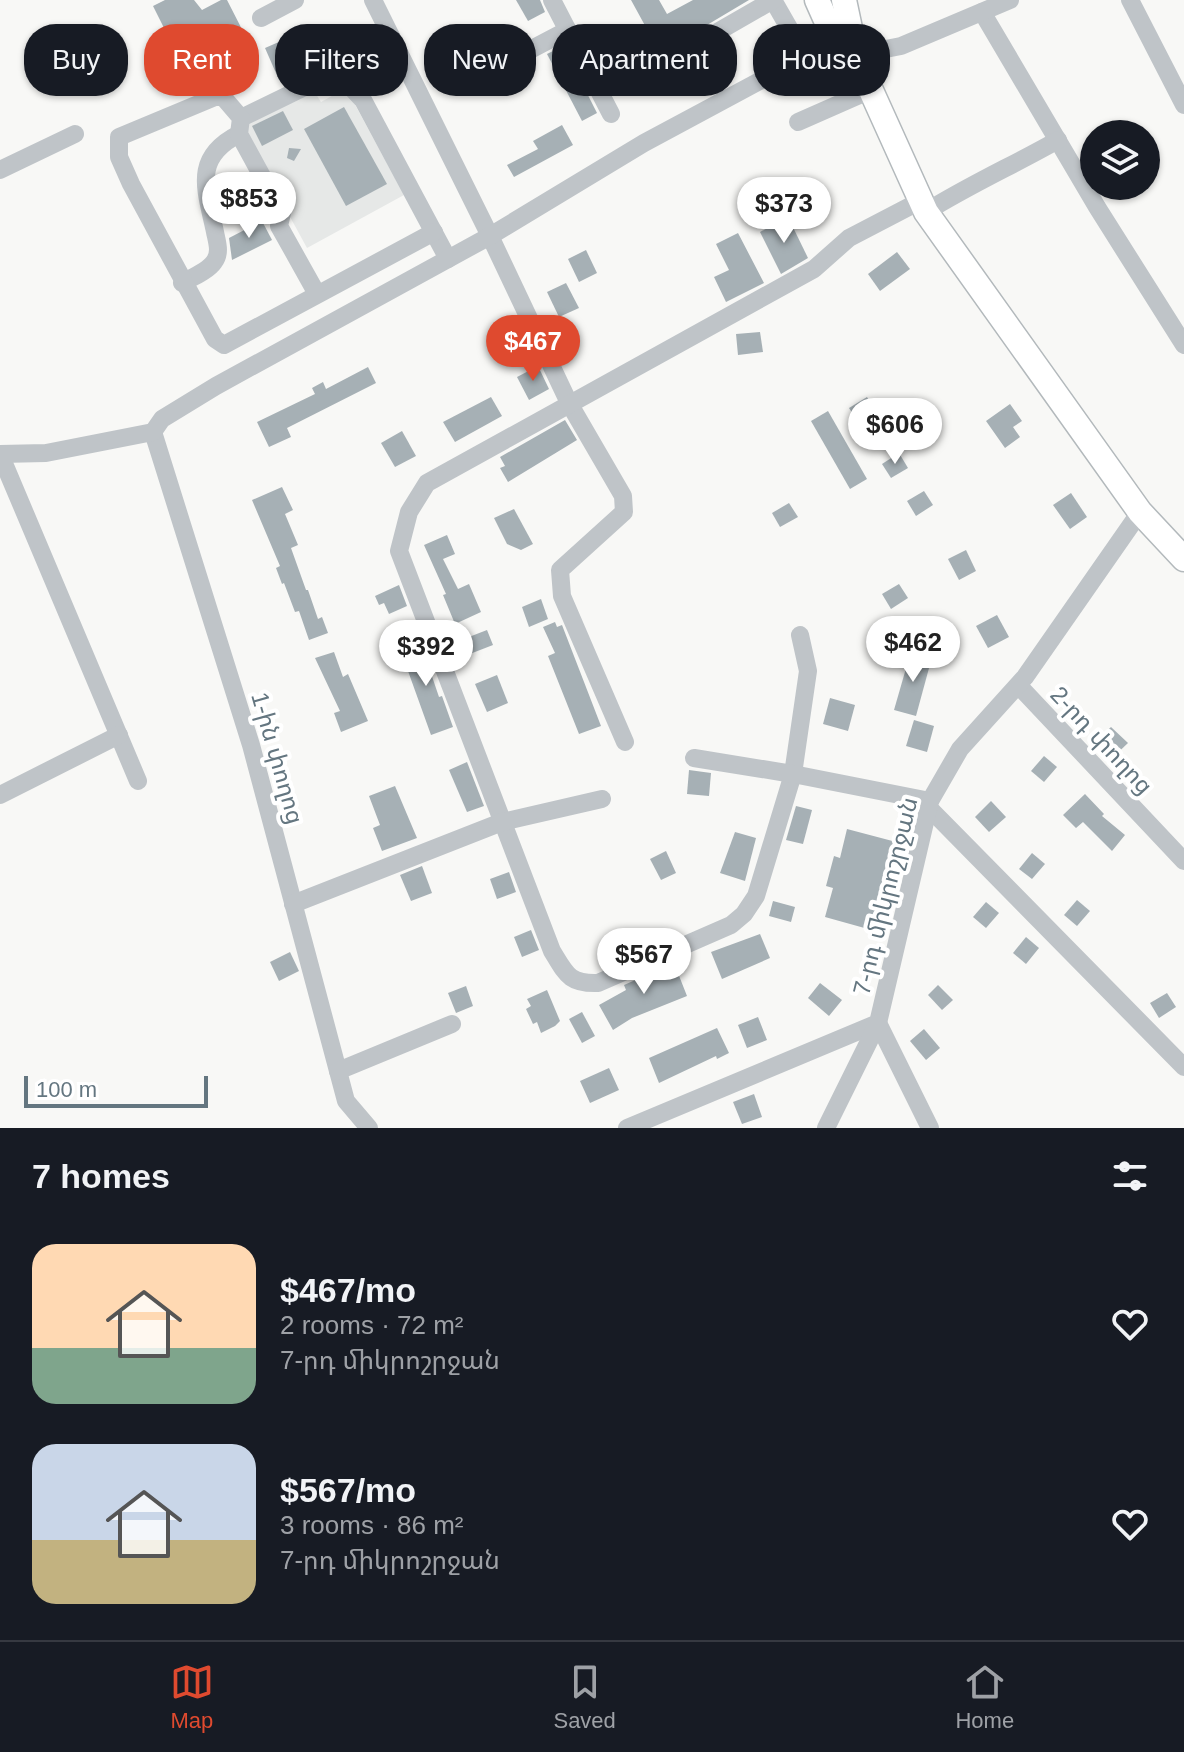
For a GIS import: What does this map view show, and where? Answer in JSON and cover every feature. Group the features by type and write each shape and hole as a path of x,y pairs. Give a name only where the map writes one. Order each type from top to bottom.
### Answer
{"main road":[{"path":"817,0 831,24"},
{"path":"844,0 847,24"},
{"path":"876,96 923,206 1140,512 1184,559"}],"street":[{"path":"261,18 295,0"},
{"path":"373,0 569,403 623,496 624,512 560,570 562,596 625,742"},
{"path":"552,0 565,24"},
{"path":"731,24 773,0 787,24"},
{"path":"890,45 901,46 1010,0"},
{"path":"1130,0 1184,105"},
{"path":"982,12 1058,140 1181,334"},
{"path":"182,283 214,263 219,249 204,179 208,164 222,143 240,126 317,81 348,84 363,100 448,259"},
{"path":"138,781 0,454 46,453 153,432 162,419 216,386 490,236 644,143 753,84"},
{"path":"602,96 611,114"},
{"path":"798,122 857,96"},
{"path":"317,294 279,226 282,213 223,97 215,97 119,137 119,157 131,184 182,283 215,339 224,345 434,232"},
{"path":"0,170 75,134"},
{"path":"800,635 808,671 793,774 756,896 744,914 731,925 598,983 581,983 567,976 552,951 399,551 409,512 427,483 814,269 849,238 1002,173 1058,140"},
{"name":"1-ին փողոց","path":"153,432 251,745 346,1101 369,1128"},
{"name":"7-րդ միկրոշրջան","path":"826,1128 878,1023 930,805 960,749 1019,686 1140,512"},
{"name":"2-րդ փողոց","path":"1019,686 1184,861"},
{"path":"0,795 119,735"},
{"path":"694,758 793,774 930,805 1184,1067"},
{"path":"293,904 502,822 602,799"},
{"name":"7-րդ միկրոշրջան","path":"627,1128 878,1023"},
{"name":"7-րդ միկրոշրջան","path":"878,1023 930,1128"},
{"path":"338,1071 452,1024"}],"shaded area":[{"path":"297,96 317,96 321,102 332,96 350,96 404,195 307,248 241,127"}],"building":[{"path":"165,0 194,0 202,10 227,0 239,24 162,24 153,6"},
{"path":"516,0 540,0 545,12 528,21"},
{"path":"631,0 659,0 667,14 693,0 749,0 709,24 644,24"},
{"path":"275,44 275,71 265,48"},
{"path":"569,96 588,96 597,113 582,121"},
{"path":"344,107 387,184 346,206 304,129"},
{"path":"283,111 293,130 262,146 252,126"},
{"path":"562,125 573,145 514,177 507,165 538,149 533,141"},
{"path":"289,148 301,149 294,161 287,158"},
{"path":"788,217 808,258 781,274 760,232"},
{"path":"262,221 272,240 232,260 229,238"},
{"path":"738,233 764,283 726,302 714,277 729,270 716,244"},
{"path":"586,250 597,273 579,282 568,259"},
{"path":"897,252 910,269 880,291 868,274"},
{"path":"566,283 579,308 559,317 547,292"},
{"path":"760,332 763,352 738,355 736,334"},
{"path":"538,366 549,389 529,400 517,377"},
{"path":"368,367 376,383 287,428 291,437 269,447 257,422 315,394 312,388 323,382 326,389"},
{"path":"491,397 502,416 455,442 443,422"},
{"path":"867,397 875,412 858,422 849,408"},
{"path":"1010,404 1022,421 1013,427 1020,437 1005,448 986,421"},
{"path":"828,411 867,479 850,489 811,421"},
{"path":"565,420 577,440 508,482 500,468 505,466 500,457"},
{"path":"402,431 416,456 395,467 381,443"},
{"path":"899,453 908,468 891,478 882,464"},
{"path":"282,487 293,510 285,514 298,545 291,548 318,619 322,617 328,633 309,640 299,611 295,612 282,584 276,568 280,566 252,500"},
{"path":"924,491 933,505 916,516 907,501"},
{"path":"1071,493 1087,517 1070,529 1053,505"},
{"path":"789,503 798,517 780,527 772,513"},
{"path":"514,509 533,544 521,550 507,544 494,518"},
{"path":"447,535 455,554 443,559 458,589 469,584 481,612 455,624 443,595 446,594 424,545"},
{"path":"966,550 976,571 959,580 948,559"},
{"path":"899,584 908,598 891,609 882,594"},
{"path":"399,585 407,606 389,614 384,603 379,605 375,596"},
{"path":"541,599 548,619 529,627 522,607"},
{"path":"997,615 1009,637 988,648 976,626"},
{"path":"555,622 557,627 562,625 601,726 579,734 548,656 555,653 543,627"},
{"path":"487,630 493,645 462,657 456,642"},
{"path":"419,638 453,727 431,735 399,646"},
{"path":"911,651 932,657 916,716 894,710"},
{"path":"334,652 343,677 348,674 368,721 341,732 334,713 340,711 315,658"},
{"path":"497,675 508,703 487,712 475,684"},
{"path":"830,698 855,705 848,731 823,724"},
{"path":"914,720 934,726 927,752 906,746"},
{"path":"1111,727 1128,743 1108,762 1092,745"},
{"path":"1044,756 1057,767 1044,782 1031,771"},
{"path":"467,762 484,806 467,812 449,770"},
{"path":"689,770 711,773 709,796 687,794"},
{"path":"395,786 417,838 382,851 373,828 380,825 369,796"},
{"path":"1085,794 1104,814 1102,816 1125,835 1112,851 1083,822 1076,828 1063,815"},
{"path":"991,801 1006,817 989,832 975,817"},
{"path":"796,806 812,810 803,844 786,840"},
{"path":"847,829 900,843 881,910 892,913 886,934 825,917 833,888 826,886 834,856 840,858"},
{"path":"735,832 756,838 745,881 720,873"},
{"path":"666,851 676,873 661,880 650,859"},
{"path":"1032,853 1045,864 1032,879 1019,869"},
{"path":"422,866 432,893 411,901 400,875"},
{"path":"509,872 516,892 497,899 490,879"},
{"path":"1077,900 1090,911 1077,926 1064,915"},
{"path":"773,901 795,907 791,922 769,916"},
{"path":"986,902 999,913 986,928 973,917"},
{"path":"531,930 539,950 522,957 514,937"},
{"path":"760,934 770,958 722,979 711,952"},
{"path":"1026,937 1039,948 1026,964 1013,953"},
{"path":"290,952 299,971 279,981 270,962"},
{"path":"674,963 687,996 632,1018 613,1030 599,1005 626,990 624,985"},
{"path":"820,983 842,1000 829,1016 808,998"},
{"path":"938,985 953,1000 942,1010 928,995"},
{"path":"466,986 473,1006 456,1013 448,993"},
{"path":"547,990 560,1021 541,1033 537,1022 533,1024 526,1009 531,1006 527,999"},
{"path":"1167,993 1176,1007 1159,1018 1150,1003"},
{"path":"582,1012 595,1036 582,1043 569,1019"},
{"path":"758,1017 767,1040 747,1048 738,1025"},
{"path":"717,1028 729,1053 659,1083 649,1058"},
{"path":"924,1029 940,1048 926,1060 910,1041"},
{"path":"609,1068 619,1090 590,1103 580,1081"},
{"path":"754,1094 762,1117 742,1124 733,1102"}]}
